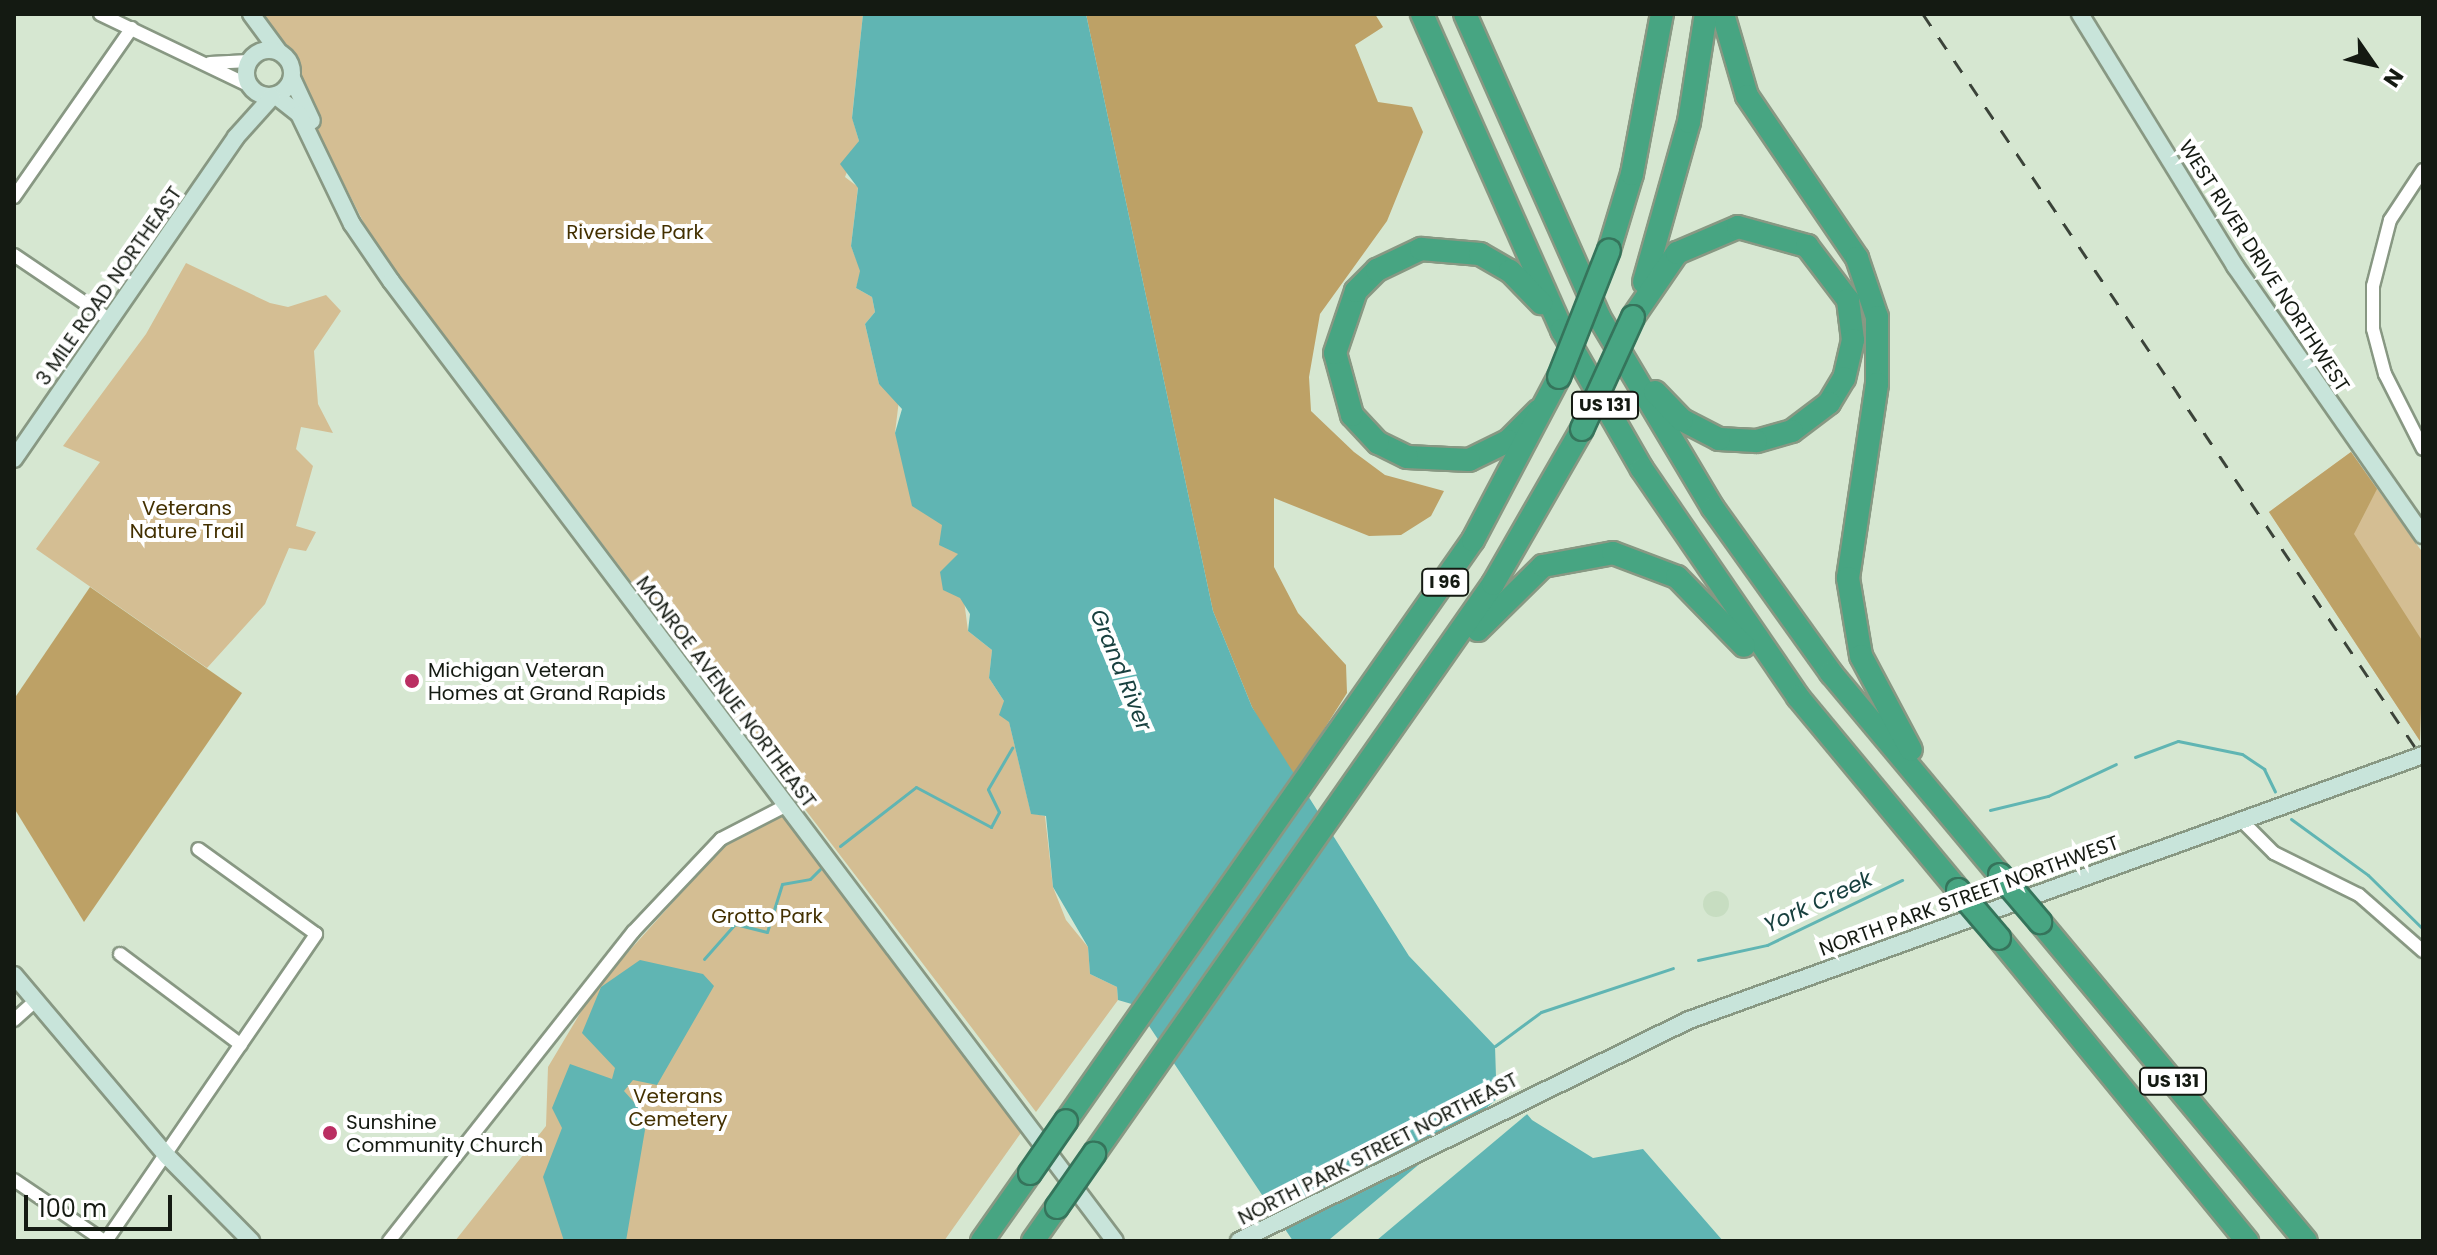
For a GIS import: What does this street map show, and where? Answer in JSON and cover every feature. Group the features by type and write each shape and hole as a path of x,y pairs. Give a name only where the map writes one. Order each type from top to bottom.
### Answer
{"highway":[{"name":"US 131","path":"1422,14 1562,330 1684,536 1849,761 1999,938 2247,1241"},
{"name":"US 131","path":"1465,14 1599,317 1772,594 1998,872 2306,1241"},
{"name":"I 96","path":"982,1241 1473,540 1556,384 1609,250 1635,163 1662,14"},
{"name":"I 96","path":"1033,1241 1510,558 1582,429 1633,317 1675,181 1706,14"},
{"path":"1723,14 1747,96 1857,258 1877,317 1877,384 1849,539 1851,617 1861,656 1889,717 1998,872"},
{"path":"1599,317 1672,413 1728,440 1768,439 1807,422 1839,388 1853,349 1848,300 1832,270 1807,246 1763,229 1727,229 1686,246 1663,267 1633,317"},
{"path":"1556,384 1508,441 1469,460 1429,463 1378,443 1352,415 1337,384 1335,353 1356,291 1377,270 1421,249 1480,254 1510,271 1562,330"},
{"path":"1384,740 1526,577 1577,554 1613,553 1642,559 1685,583 1849,761"}],"main road":[{"path":"250,14 279,52 292,78 274,97 251,87 250,14"},
{"name":"WEST RIVER DRIVE NORTHWEST","path":"2080,14 2235,266 2423,535"},
{"path":"251,59 279,52"},
{"name":"MONROE AVENUE NORTHEAST","path":"292,78 312,117 319,158"},
{"name":"3 MILE ROAD NORTHEAST","path":"236,137 251,87"},
{"name":"MONROE AVENUE NORTHEAST","path":"274,97 299,114 319,158 391,281 1115,1241"},
{"name":"3 MILE ROAD NORTHEAST","path":"15,456 236,137 274,97"},
{"name":"NORTH PARK STREET NORTHWEST","path":"1535,1092 1689,1020 2423,755"},
{"path":"14,975 167,1156 251,1241"},
{"name":"NORTH PARK STREET NORTHEAST","path":"1239,1241 1535,1092"}],"street":[{"path":"100,14 207,63 251,87"},
{"path":"14,197 132,28"},
{"path":"207,63 251,59"},
{"path":"2423,170 2377,256 2373,329 2385,374 2423,449"},
{"path":"14,255 110,320"},
{"path":"389,1241 633,932 721,839 787,805"},
{"path":"2240,819 2274,853 2359,895 2423,951"},
{"path":"14,1180 105,1241 167,1156 316,934 198,849"},
{"path":"120,954 241,1045"},
{"path":"14,1020 34,1002"}],"shaded area":[{"path":"1086,14 1375,14 1383,27 1355,45 1378,102 1412,107 1423,132 1387,221 1320,314 1309,377 1311,411 1354,452 1385,475 1444,491 1431,516 1401,535 1369,536 1274,498 1274,567 1298,613 1346,665 1347,693 1292,780 1252,707 1213,611"},
{"path":"2351,452 2377,489 2354,534 2423,642 2420,741 2269,512"},
{"path":"90,587 242,693 84,922 14,808 14,699"},
{"path":"1716,891 1725,895 1729,904 1725,913 1716,917 1707,913 1703,904 1707,895"}],"green space":[{"name":"Riverside Park","path":"258,14 863,14 852,117 859,141 845,177 858,187 851,246 861,271 856,288 872,297 875,312 865,324 879,384 899,400 895,433 958,554 968,631 992,650 989,678 1004,701 1031,813 1045,816 1053,887 1066,920 1088,947 1090,974 1117,987 1118,1000 1036,1112 376,247"},
{"name":"Veterans Nature Trail","path":"186,263 270,303 288,307 326,295 341,311 314,351 318,404 333,433 301,427 296,449 313,466 296,526 316,532 306,551 289,548 265,604 207,668 36,549 100,462 63,446 146,334"},
{"path":"2351,452 2423,553 2420,741 2269,512"},
{"name":"Veterans Cemetery","path":"782,816 1023,1130 944,1241 455,1241 546,1126 548,1067 594,990 728,841"}],"water":[{"name":"Grand River","path":"863,14 1086,14 1213,611 1252,707 1409,956 1495,1046 1496,1077 1532,1120 1593,1158 1643,1149 1723,1241 1293,1241 1135,1005 1118,1000 1117,987 1090,974 1088,947 1053,887 1046,816 1031,814 1009,722 999,715 1004,701 989,678 992,650 968,631 970,614 960,598 943,590 940,572 958,554 939,545 942,525 912,506 895,433 902,409 879,384 865,324 875,312 872,297 856,288 860,271 851,246 858,188 840,164 859,141 852,118"},
{"path":"640,960 703,974 714,986 657,1085 633,1080 624,1091 642,1111 645,1130 626,1241 564,1241 543,1177 562,1128 552,1108 570,1064 612,1079 615,1068 582,1033 601,987"}],"pier":[{"path":"1510,1088 1530,1112 1376,1241 1328,1241"}],"waterway":[{"name":"York Creek","path":"2135,757 2178,741 2242,754 2264,769 2275,792"},
{"path":"840,846 916,787 991,827 999,812 988,789 1012,748"},
{"name":"York Creek","path":"1990,810 2048,796 2116,764"},
{"name":"York Creek","path":"2291,819 2368,875 2423,929"},
{"path":"704,959 735,924 767,932 782,884 810,879 820,869"},
{"name":"York Creek","path":"1698,960 1767,945 1902,880"},
{"name":"York Creek","path":"1495,1046 1541,1012 1673,968"}],"railway":[{"path":"1923,14 2423,759"}],"place":[{"name":"Michigan Veteran Homes at Grand Rapids","path":"412,681"},
{"name":"Sunshine Community Church","path":"330,1133"}],"park label":[{"name":"Grotto Park","path":"767,916"}]}
